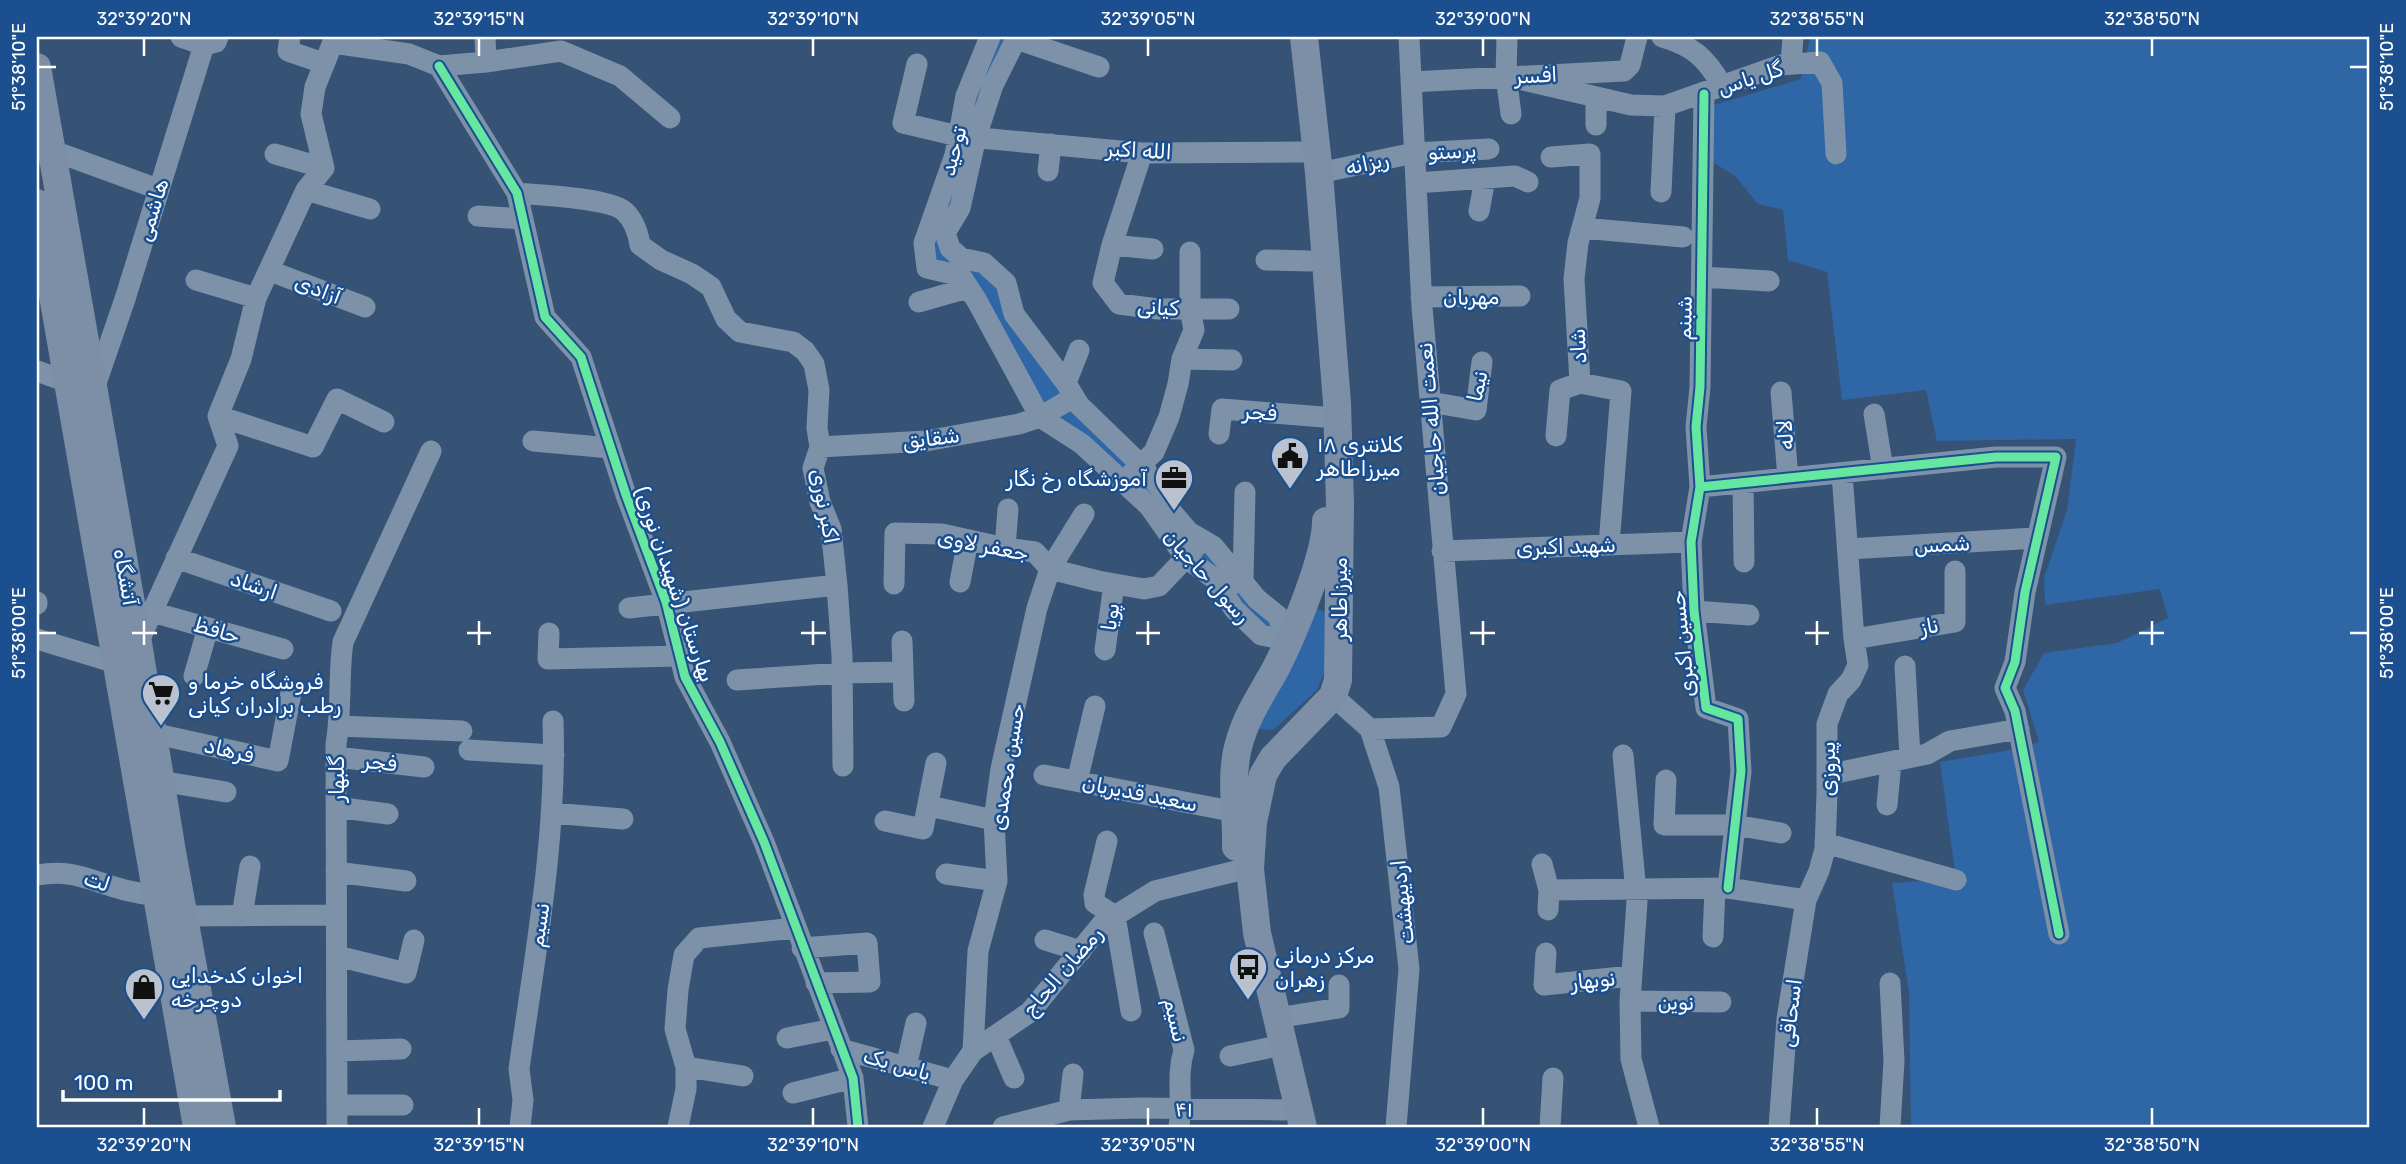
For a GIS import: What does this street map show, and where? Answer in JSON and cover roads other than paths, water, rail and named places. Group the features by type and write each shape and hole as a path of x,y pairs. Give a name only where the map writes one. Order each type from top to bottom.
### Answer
{"main road":[{"name":"میرزاطاهر","path":"1289,37 1311,162 1310,261 1323,417 1326,527 1322,550 1306,595 1244,727 1234,769 1236,871 1242,937 1268,1048 1292,1121"},
{"name":"میرزاطاهر","path":"1304,37 1311,162 1337,403 1340,504 1339,666 1333,696"},
{"name":"آتشگاه","path":"37,67 41,120 51,150 116,663 197,1127"},
{"name":"آتشگاه","path":"37,207 138,643 183,916 222,1127"},
{"path":"1306,595 1328,597 1339,604"},
{"path":"1292,1121 1277,1018 1257,933 1250,869 1254,822 1263,775 1284,747 1333,696"},
{"path":"1244,727 1253,738 1265,744 1284,747"}],"street":[{"path":"181,37 211,41"},
{"path":"290,37 288,51 323,63"},
{"path":"485,37 486,62"},
{"name":"نعمت الله حاجیان","path":"1370,729 1441,727 1455,694 1421,298 1409,37"},
{"path":"1507,37 1506,76 1511,114"},
{"name":"افسر","path":"1411,82 1624,71 1630,65 1637,37"},
{"path":"1662,37 1698,54 1708,62 1713,89"},
{"path":"1791,64 1793,37"},
{"path":"1016,38 1099,67"},
{"name":"توحید","path":"927,268 924,243 955,155 967,137 1016,38"},
{"path":"324,168 311,114 315,87 334,40 409,54 439,65 486,62 563,44 620,76 670,118"},
{"name":"هاشمی","path":"80,387 125,299 158,189 211,41"},
{"path":"986,46 1005,62"},
{"name":"توحید","path":"950,248 945,233 960,208 967,137 966,96 986,46"},
{"name":"گل یاس","path":"1506,76 1631,105 1665,106 1780,65 1819,62 1832,83 1836,154"},
{"name":"الله اکبر","path":"917,64 903,123 967,137 1142,153 1311,162"},
{"name":"بهارستان (شهیدان نوری)","path":"439,65 517,193 545,317 581,357 666,602 685,677 720,742 764,842 853,1077 858,1127"},
{"name":"شبنم","path":"1691,542 1700,487 1696,427 1713,89"},
{"path":"1596,98 1596,125"},
{"path":"1661,192 1665,106"},
{"path":"1048,171 1051,144"},
{"name":"پرستو","path":"1414,153 1489,149"},
{"path":"51,150 158,189"},
{"name":"کیانی","path":"1123,481 1154,452 1169,417 1182,359 1194,330 1190,309 1158,309 1119,303 1103,283 1112,245 1142,153"},
{"name":"ریزانه","path":"1311,162 1414,153"},
{"path":"275,154 324,168"},
{"name":"شاد","path":"1551,158 1590,154 1590,198 1578,243 1574,279 1580,383 1621,391 1609,545"},
{"path":"138,643 228,446 218,416 241,359 256,298 306,190 324,168"},
{"path":"1416,184 1515,176 1528,183"},
{"path":"1479,211 1485,179"},
{"path":"306,190 370,209"},
{"name":"اکبر نوری","path":"517,193 586,201 623,210 637,229 640,245 661,260 692,274 711,287 726,319 740,332 793,342 805,351 814,365 819,390 817,428 820,447 813,468 820,502 831,529 837,585 843,766"},
{"path":"478,216 523,219"},
{"path":"1582,228 1684,237"},
{"path":"1112,245 1153,249"},
{"name":"رسول حاجیان","path":"950,248 961,258 984,263 1006,283 1014,314 1079,405 1140,464 1162,490 1170,510 1189,532 1213,546 1257,599 1278,616 1287,640"},
{"path":"1190,251 1190,309 1229,309"},
{"path":"1266,260 1310,261"},
{"name":"رسول حاجیان","path":"927,268 961,276 1040,417 1100,458 1149,506 1185,557 1216,580 1234,609 1261,635 1287,640"},
{"name":"آزادی","path":"270,271 365,307"},
{"path":"1702,277 1769,281"},
{"path":"196,280 256,298"},
{"path":"919,302 968,288"},
{"name":"مهربان","path":"1421,298 1520,296"},
{"path":"1070,390 1079,350"},
{"path":"1182,359 1232,360"},
{"name":"نیما","path":"1430,402 1476,410 1482,362"},
{"path":"37,371 80,387"},
{"path":"1556,436 1560,390 1580,383"},
{"name":"شقایق","path":"820,447 926,441 1019,424 1040,417 1070,390"},
{"name":"لاله","path":"1782,392 1788,478"},
{"path":"218,416 313,447 337,399 384,422"},
{"name":"فجر","path":"1219,434 1222,409 1323,417"},
{"path":"1874,414 1883,469"},
{"path":"1100,458 1112,438"},
{"path":"533,442 611,448"},
{"name":"گلبهار","path":"337,1127 336,757 339,671 343,642 431,451"},
{"path":"1700,487 1996,457 2056,457 2025,592 2017,652 2005,688 2015,711 2059,934"},
{"name":"پیروزی","path":"1806,900 1819,872 1825,843 1826,724 1838,694 1851,680 1858,665 1853,639 1842,473"},
{"path":"1743,483 1744,562"},
{"path":"1226,598 1243,579 1245,492"},
{"path":"1005,548 1009,509"},
{"name":"حسین محمدی","path":"973,1051 978,951 997,881 993,820 1002,769 1037,608 1050,569 1084,514"},
{"name":"جعفر لاوی","path":"894,583 895,533 942,534 1035,552 1050,569 1144,589 1159,586 1185,557"},
{"name":"شمس","path":"1849,549 2036,538"},
{"path":"960,582 968,540"},
{"path":"1185,557 1203,540"},
{"name":"شهید اکبری","path":"1442,551 1691,542"},
{"name":"حسین اکبری","path":"1691,542 1694,611 1706,708 1738,719 1741,771 1735,825 1713,937"},
{"name":"ارشاد","path":"176,558 331,611"},
{"name":"ناز","path":"1853,639 1955,622 1955,571"},
{"name":"پویا","path":"1105,650 1114,584"},
{"path":"629,608 837,585"},
{"path":"1694,611 1749,615"},
{"name":"حافظ","path":"152,612 283,649"},
{"path":"194,676 208,628"},
{"path":"549,633 548,659 680,656"},
{"path":"37,639 116,663"},
{"path":"902,641 904,701"},
{"path":"1888,805 1900,760 1905,666"},
{"path":"737,680 902,672"},
{"name":"فرهاد","path":"152,733 278,761 291,693"},
{"path":"1333,696 1370,729"},
{"path":"1077,781 1095,706"},
{"name":"نسیم","path":"520,1127 523,1100 519,1069 548,853 554,754 553,721"},
{"path":"339,726 554,754"},
{"name":"اردیبهشت","path":"1370,729 1389,787 1409,969 1396,1127"},
{"path":"1827,775 1927,754 1950,741 2018,729"},
{"path":"1623,755 1637,902 1630,1001 1631,1059 1649,1127"},
{"name":"فجر","path":"336,757 424,766"},
{"path":"885,821 923,829 936,763"},
{"name":"سعید قدیریان","path":"1044,775 1236,812"},
{"path":"1666,780 1664,825 1735,825 1780,833"},
{"path":"160,781 226,792"},
{"path":"929,806 993,820"},
{"path":"336,807 388,814"},
{"path":"551,813 623,819"},
{"path":"1107,841 1094,894 1096,903 1115,916 1131,1012"},
{"path":"1825,843 1956,880"},
{"path":"1542,864 1548,900 1636,888 1722,888 1806,900"},
{"path":"242,916 250,866"},
{"name":"رمضان الحاج","path":"933,1127 953,1080 973,1051 1030,1012 1102,924 1155,891 1236,871"},
{"name":"لت","path":"37,875 54,872 84,875 120,889 156,896"},
{"path":"336,872 406,881"},
{"path":"946,874 997,881"},
{"name":"اسحاقی","path":"1779,1127 1787,1019 1806,900"},
{"path":"183,916 336,915"},
{"path":"678,1127 686,1088 686,1067 675,1029 684,955 699,937 795,928"},
{"name":"نسیم","path":"1154,933 1184,1050 1179,1067 1180,1118"},
{"path":"337,956 406,973 414,940"},
{"path":"1045,940 1081,951"},
{"path":"802,948 867,943 870,982 816,983"},
{"name":"نوبهار","path":"1546,953 1544,985 1631,976"},
{"path":"1884,1126 1894,1061 1890,983"},
{"path":"1277,1018 1339,1008 1339,985"},
{"name":"نوین","path":"1630,1001 1721,1002"},
{"path":"906,1067 916,1023"},
{"path":"996,1036 1014,1078"},
{"path":"787,1038 837,1039"},
{"name":"یاس یک","path":"837,1039 906,1067 953,1080"},
{"path":"1230,1056 1268,1048"},
{"path":"338,1051 401,1049"},
{"path":"686,1067 743,1076"},
{"path":"1069,1110 1073,1074"},
{"path":"793,1093 853,1077"},
{"path":"1550,1127 1553,1078"},
{"path":"338,1105 403,1105"},
{"name":"۴۱","path":"1003,1127 1069,1110 1099,1119 1226,1118 1292,1121"}],"place":[{"name":"کلانتری ۱۸ میرزاطاهر","path":"1290,490"},
{"name":"آموزشگاه رخ نگار","path":"1174,512"},
{"name":"فروشگاه خرما و رطب برادران کیانی","path":"161,727"},
{"name":"مرکز درمانی زهران","path":"1248,1001"},
{"name":"اخوان کدخدایی دوچرخه","path":"144,1021"}]}
